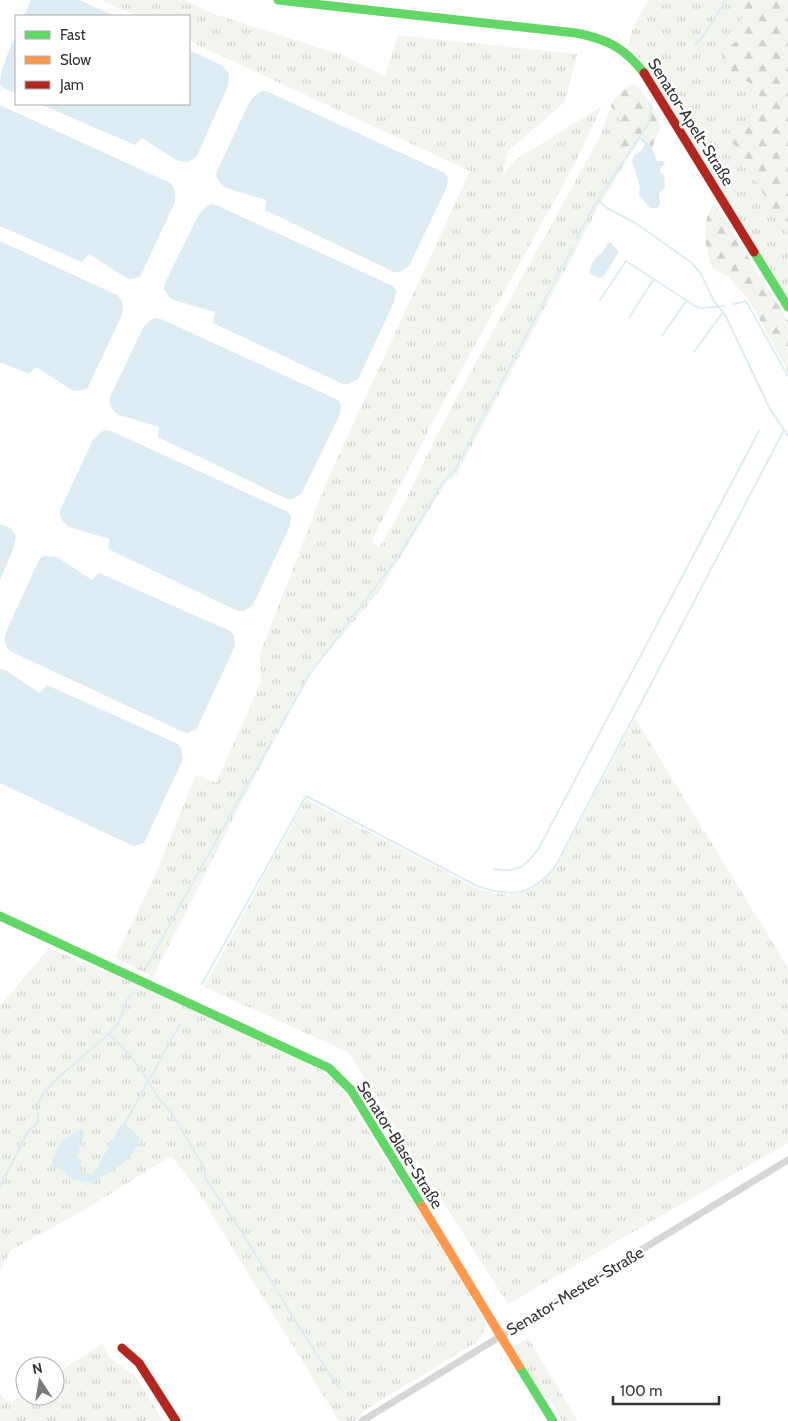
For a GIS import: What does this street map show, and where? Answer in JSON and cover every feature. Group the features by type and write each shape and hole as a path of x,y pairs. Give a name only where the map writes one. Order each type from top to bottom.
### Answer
{"street":[{"name":"Senator-Apelt-Straße","path":"278,0 576,33 599,37 613,43 630,55 643,72 788,307"},
{"name":"Senator-Blase-Straße","path":"0,916 329,1068 350,1090 553,1421"},
{"name":"Senator-Mester-Straße","path":"362,1421 788,1160"},
{"path":"122,1348 139,1363 176,1421"}],"green space":[{"path":"101,0 185,0 211,13 347,57 385,76 398,35 577,54 565,102 508,151 502,176 515,160 602,106 576,161 438,412 371,542 379,547 406,500 464,384 600,137 611,106 620,120 617,152 627,160 598,208 457,474 445,484 381,589 309,675 237,811 153,977 115,958 153,880 196,775 216,783 261,682 260,654 326,483 470,171 190,41 190,15 134,15"},
{"path":"649,0 788,0 788,299 639,58 629,45 633,27"},
{"path":"749,0 788,0 788,234 731,140 744,123 758,111 759,89 724,67 722,51 740,39 742,9"},
{"path":"633,84 639,88 657,112 661,126 652,148 642,137 627,160 617,152 620,120 611,106 620,93"},
{"path":"715,203 788,321 788,372 750,302 729,277 712,268 707,252 705,234 707,218"},
{"path":"635,718 788,968 788,1143 508,1304 348,1052 204,987 306,799 472,886 485,891 508,895 518,894 537,886 556,868"},
{"path":"49,948 108,973 109,971 300,1059 323,1071 338,1083 486,1323 483,1333 477,1342 363,1411 363,1416 354,1421 339,1421 194,1185 171,1156 84,1210 11,1250 0,1270 0,1006"},
{"path":"528,1338 578,1421 562,1421 549,1398 543,1396 513,1346"},
{"path":"102,1344 110,1358 136,1377 163,1421 0,1421 0,1393 6,1401 12,1402 15,1400 15,1406 65,1406 65,1368"}],"shaded area":[{"path":"31,0 79,0 113,15 24,15"},
{"path":"15,37 15,93 5,88 0,83 4,65"},
{"path":"190,50 223,66 229,74 228,86 197,156 189,162 178,161 142,138 135,145 42,105 190,105"},
{"path":"263,91 445,173 448,178 447,187 409,266 400,272 394,272 265,210 266,200 226,188 221,184 216,176 217,171 250,101"},
{"path":"0,105 172,185 175,192 175,202 140,277 130,279 125,277 89,254 82,262 0,226"},
{"path":"642,137 652,148 657,161 664,161 665,163 660,172 664,175 665,187 659,193 660,204 657,208 650,208 639,195 640,187 632,161 645,144 640,140"},
{"path":"211,204 393,286 396,291 395,300 358,379 348,384 343,384 213,323 215,312 169,297 164,288 165,283 199,214"},
{"path":"0,241 117,295 121,300 123,307 122,315 87,389 72,390 36,367 29,374 0,362"},
{"path":"608,243 611,243 619,252 604,276 599,278 589,273 593,261"},
{"path":"156,318 338,400 341,405 340,414 302,493 293,499 287,499 158,437 159,427 119,415 113,409 110,397 143,328"},
{"path":"106,430 288,512 291,517 290,526 253,605 243,611 238,611 108,549 110,539 69,527 63,522 60,510 93,440"},
{"path":"0,524 10,528 16,536 14,547 0,580"},
{"path":"41,557 57,557 92,580 99,573 230,631 234,635 235,646 196,730 187,733 181,731 8,649 5,642 6,632 38,562"},
{"path":"0,669 5,670 40,693 47,685 178,744 181,748 183,759 144,843 135,846 129,844 0,783"},
{"path":"121,1125 127,1125 140,1138 133,1153 114,1170 92,1183 71,1179 62,1169 53,1168 54,1157 60,1144 80,1129 84,1130 77,1158 83,1161 79,1166 81,1171 93,1175"}],"waterway":[{"path":"695,45 704,35 726,0"},
{"path":"577,238 594,206 650,121 651,105"},
{"path":"598,200 607,208 637,224 692,263 701,274 714,301 727,319 770,409 788,436"},
{"path":"277,733 309,675 398,557 441,485 455,470 573,247"},
{"path":"600,300 626,261 695,306 700,308 724,306"},
{"path":"629,318 653,280"},
{"path":"662,336 686,301"},
{"path":"733,304 746,301 788,376"},
{"path":"694,352 723,312"},
{"path":"202,984 306,796 477,886 501,892 520,892 538,884 546,877 555,867 784,430"},
{"path":"494,869 509,870 520,867 539,848 759,431"},
{"path":"147,967 272,741"},
{"path":"0,1186 28,1132 38,1122 38,1103 44,1093 53,1082 109,1034 119,1022 126,1001 134,991"},
{"path":"124,1125 180,1024"},
{"path":"109,1034 130,1055 159,1099 171,1112 203,1166 206,1179 245,1237 299,1327 339,1388"}],"traffic: fast":[{"path":"278,0 576,33 597,38 614,46 630,57 644,73"},
{"path":"754,252 788,307"},
{"path":"0,916 329,1068 351,1090 422,1206"},
{"path":"519,1366 553,1421"}],"traffic: slow":[{"path":"422,1206 519,1366"}],"traffic: jam":[{"path":"644,73 754,252"},
{"path":"122,1348 139,1363 176,1421"}]}
